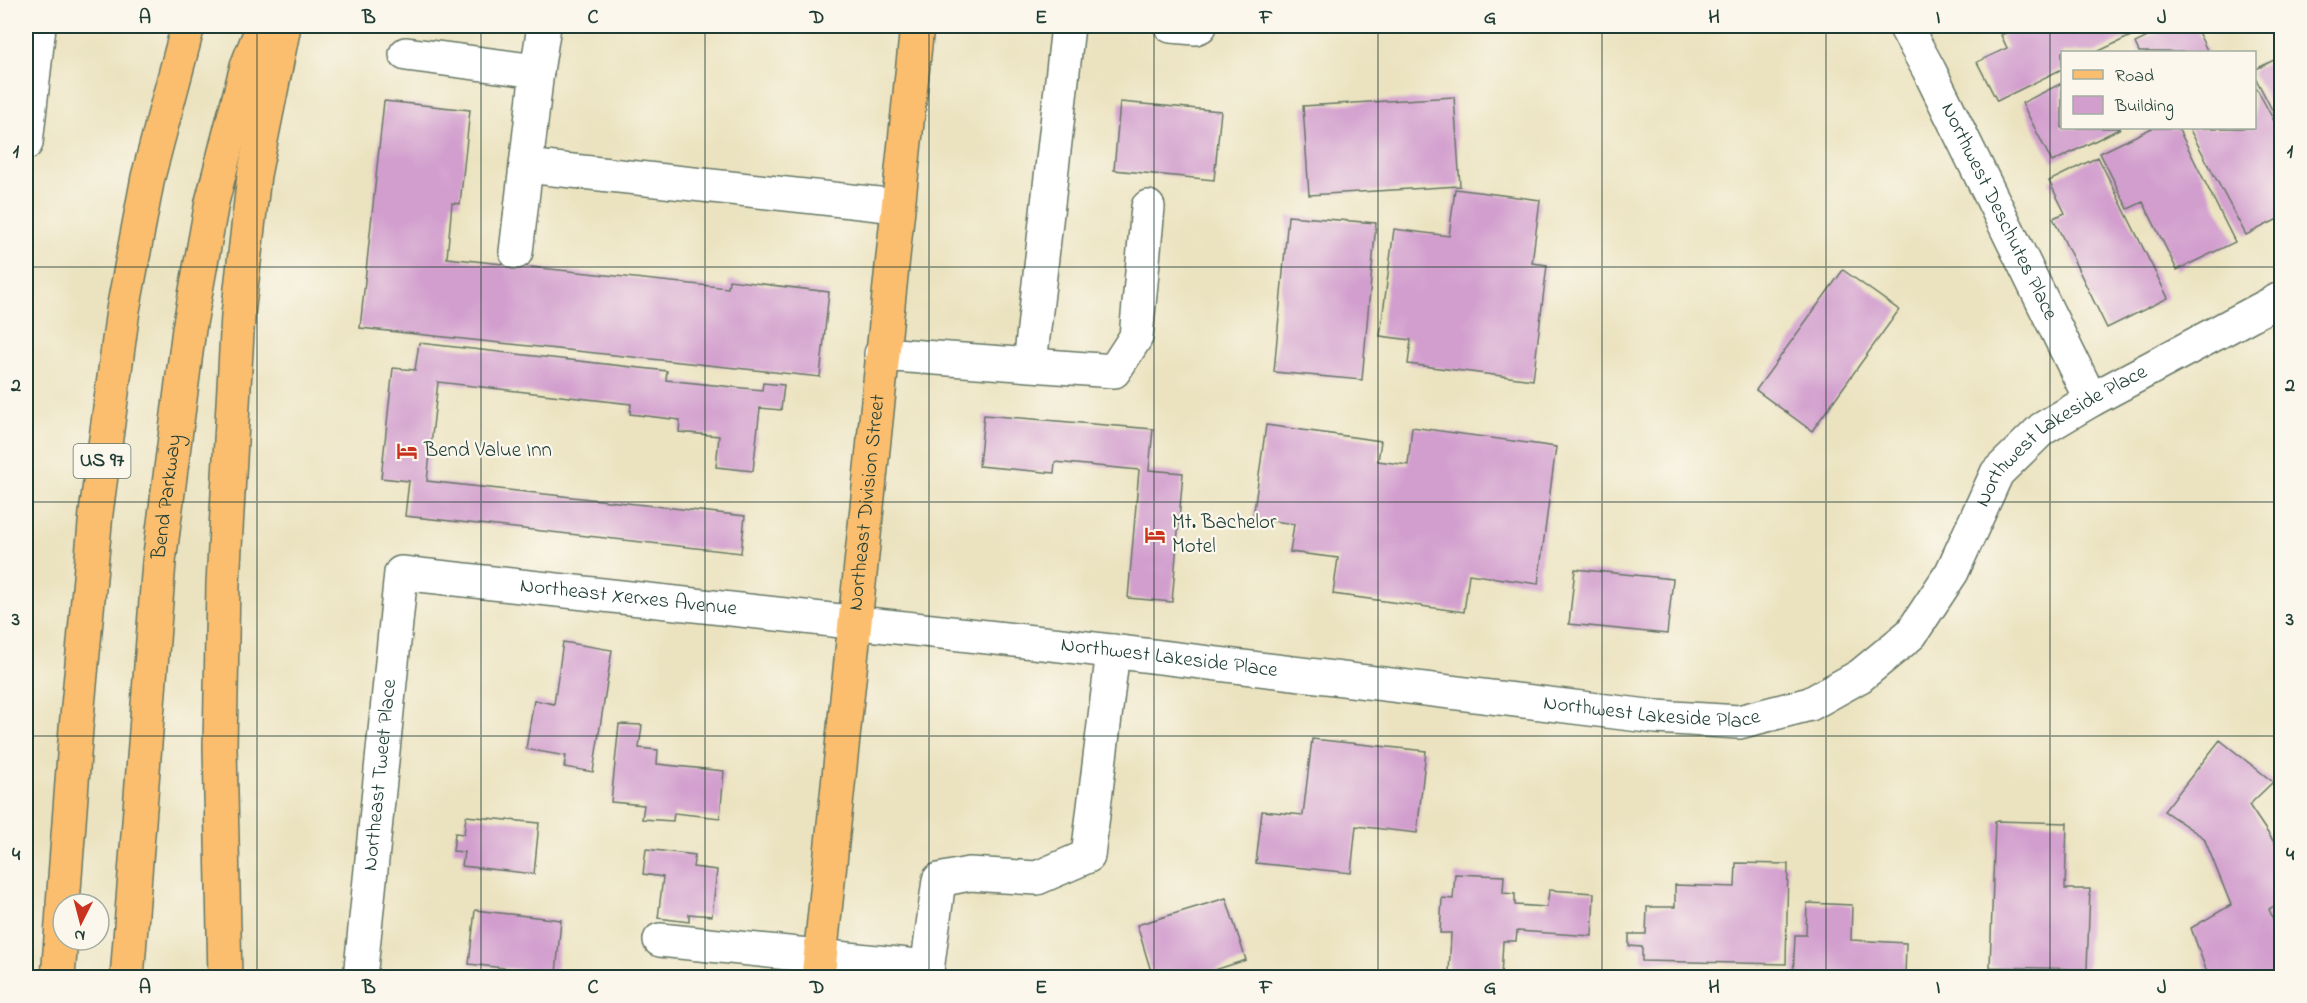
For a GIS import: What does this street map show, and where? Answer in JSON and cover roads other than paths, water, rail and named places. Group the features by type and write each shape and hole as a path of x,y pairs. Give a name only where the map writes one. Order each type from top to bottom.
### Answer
{"main road":[{"name":"US 97","path":"64,892 96,513 123,310 148,177 188,26"},
{"name":"Bend Parkway","path":"127,978 159,562 189,329 212,202 248,66 263,26"},
{"path":"225,978 220,735 223,583 238,315 254,175 284,26"},
{"name":"Northeast Division Street","path":"819,967 856,622 881,354 917,26"},
{"path":"58,978 60,952"}],"street":[{"path":"26,143 39,26"},
{"path":"516,252 544,26"},
{"path":"1030,364 1068,26"},
{"name":"Northwest Deschutes Place","path":"1905,26 1929,70 2091,400"},
{"path":"406,54 537,71"},
{"path":"526,166 897,206"},
{"path":"881,354 1114,370 1136,337 1148,207"},
{"name":"Northwest Lakeside Place","path":"856,622 1656,717 1739,722 1810,705 1860,676 1911,634 1952,572 1997,473 2042,429 2091,400 2282,298"},
{"name":"Northeast Xerxes Avenue","path":"401,573 856,622"},
{"name":"Northeast Tweet Place","path":"360,978 401,573"},
{"path":"660,940 819,967 926,972 939,880 969,874 1037,878 1089,856 1113,651"}],"place":[{"name":"Bend Value Inn","path":"407,451"},
{"name":"Mt. Bachelor Motel","path":"1155,535"}]}
